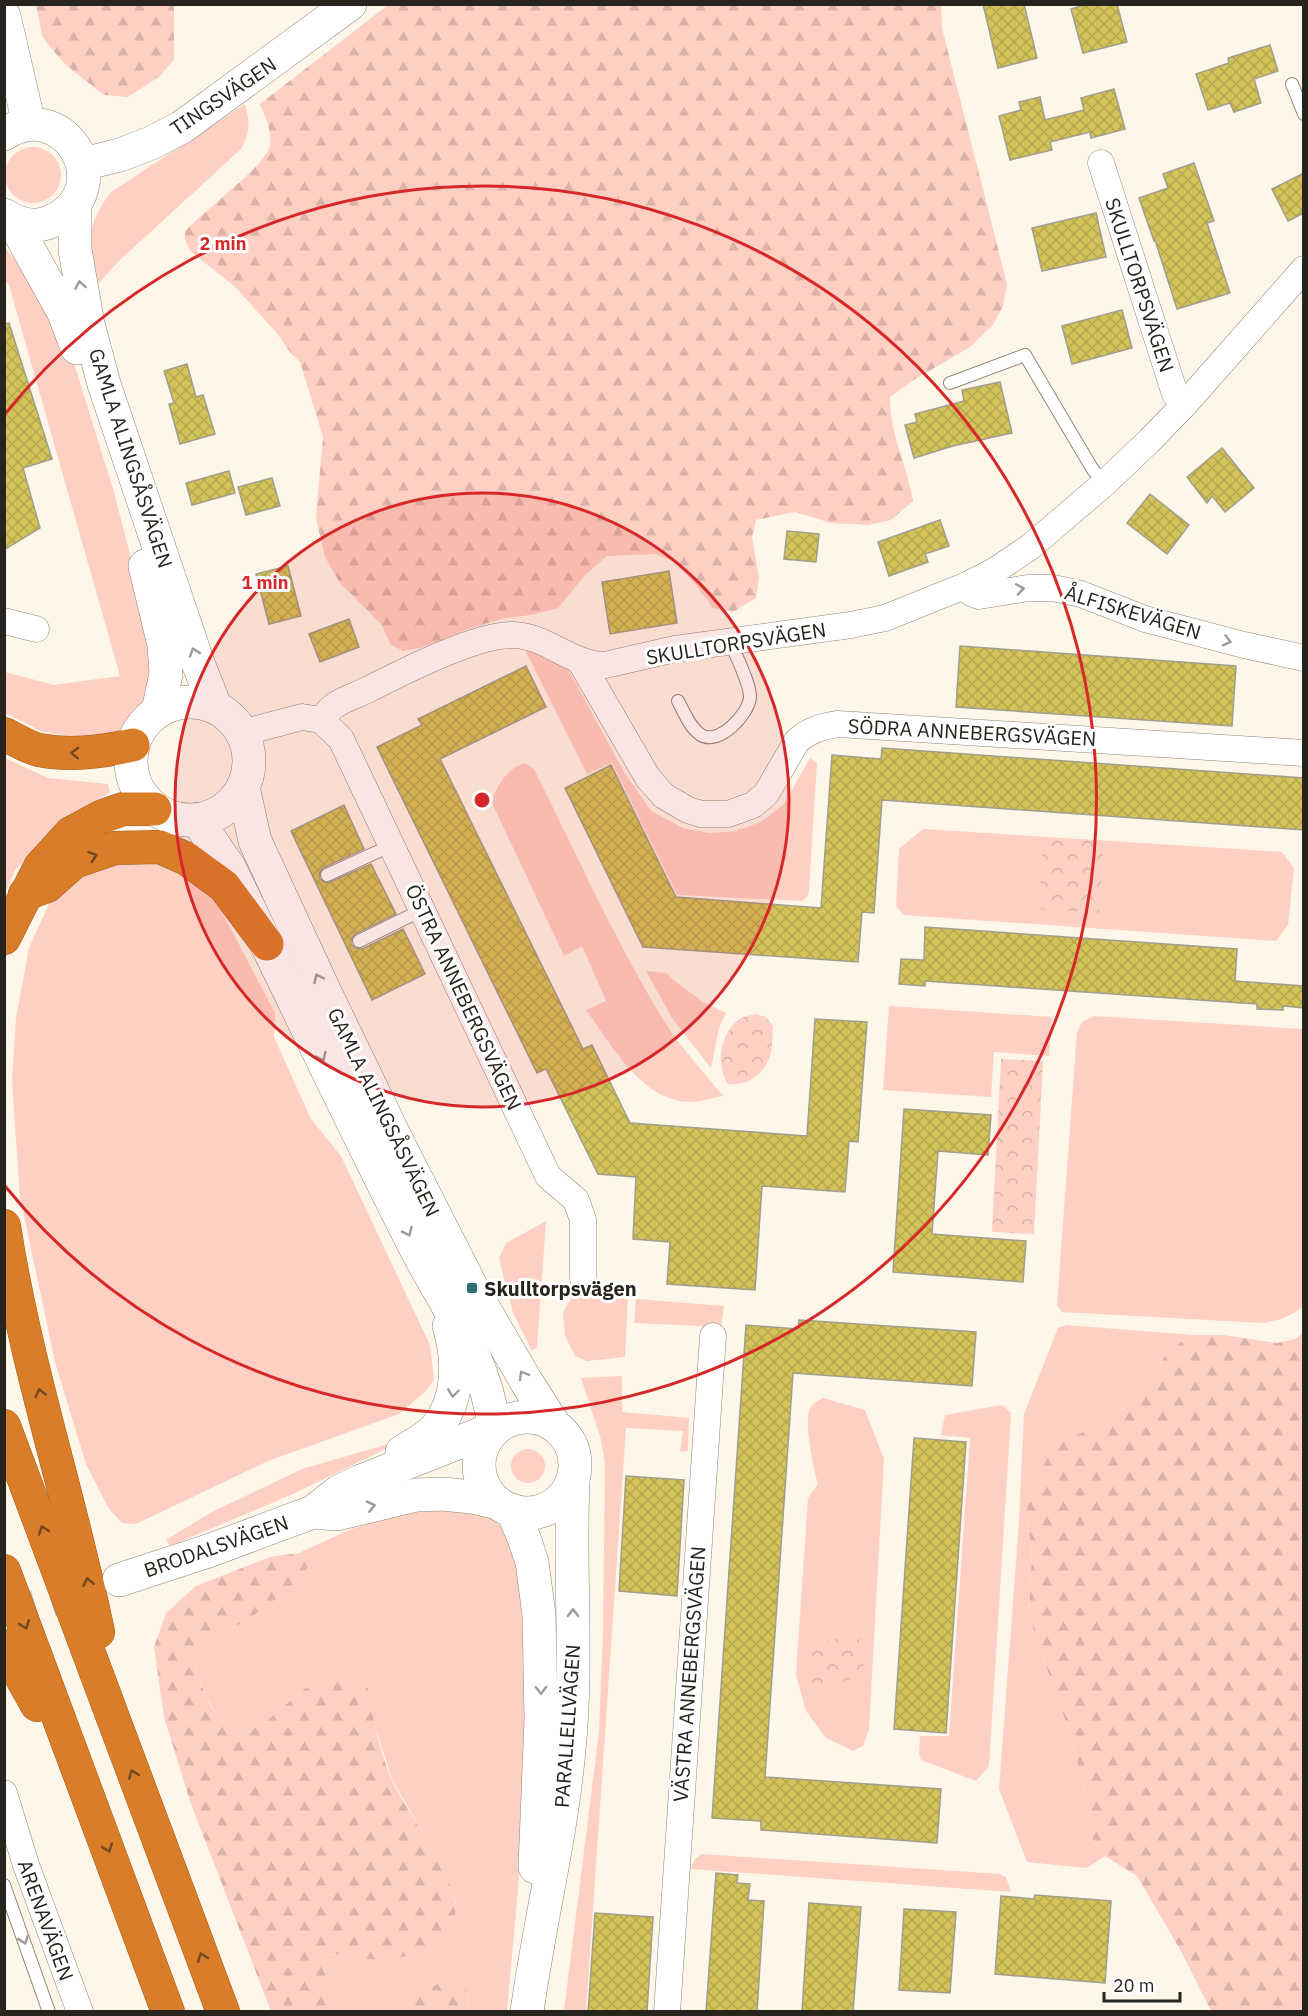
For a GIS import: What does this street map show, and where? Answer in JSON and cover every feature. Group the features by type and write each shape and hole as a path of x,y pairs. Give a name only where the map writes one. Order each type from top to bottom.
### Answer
{"highway":[{"path":"4,734 37,749 72,754 99,752 133,745"},
{"path":"4,939 40,867 71,833 103,816 123,809 155,808"},
{"path":"25,894 47,886 74,862 115,848 160,847 188,859 224,886 267,944"},
{"path":"4,1226 30,1357 86,1572 121,1742"},
{"path":"4,1426 223,2012"},
{"path":"4,1570 168,2012"},
{"path":"4,1646 90,1800"}],"street":[{"name":"TINGSVÄGEN","path":"83,164 120,155 151,143 182,126 350,4"},
{"path":"4,16 17,129 47,126 63,134 76,147 83,164"},
{"name":"SKULLTORPSVÄGEN","path":"1101,163 1175,393 1185,404"},
{"name":"GAMLA ALINGSÅSVÄGEN","path":"83,164 82,192 75,204 75,243 81,289 104,384 214,706"},
{"path":"9,218 30,225 47,224 63,216 75,204"},
{"name":"GAMLA ALINGSÅSVÄGEN","path":"9,218 64,313 84,365 135,528 164,645 166,674 158,711"},
{"name":"SKULLTORPSVÄGEN","path":"321,720 334,706 403,672 495,636 530,637 580,661 593,665 605,665 675,649 850,625 885,618 967,585 996,570 1030,547 1105,483 1185,404 1304,269"},
{"name":"ÅLFISKEVÄGEN","path":"967,585 971,593 979,596 1028,588 1053,588 1081,594 1145,619 1304,658"},
{"path":"4,621 36,630"},
{"name":"SÖDRA ANNEBERGSVÄGEN","path":"580,661 648,778 664,796 677,806 701,814 728,814 753,805 766,794 797,741 818,728 838,724 1304,753"},
{"path":"186,701 214,706 231,717 246,741 249,760 243,787 238,796 216,814 197,820 175,818 155,808 139,791 131,769 133,745 142,726 166,706 186,701"},
{"path":"242,733 302,717 321,720"},
{"name":"ÖSTRA ANNEBERGSVÄGEN","path":"321,720 341,739 548,1176 576,1200 583,1220 583,1278"},
{"name":"GAMLA ALINGSÅSVÄGEN","path":"243,787 255,842 396,1140 472,1288 526,1382 554,1425"},
{"name":"GAMLA ALINGSÅSVÄGEN","path":"197,820 229,867 430,1275 479,1366 489,1394 492,1431"},
{"name":"BRODALSVÄGEN","path":"361,1481 435,1429 452,1404 456,1364 450,1329 430,1275"},
{"name":"VÄSTRA ANNEBERGSVÄGEN","path":"667,2012 713,1336"},
{"path":"526,1416 554,1425 564,1434 571,1446 575,1460 573,1481 560,1499 548,1508 534,1513 505,1507 487,1492 479,1471 481,1449 492,1431 506,1421 526,1416"},
{"name":"BRODALSVÄGEN","path":"119,1580 211,1550 313,1512 340,1491 361,1481 492,1431"},
{"name":"PARALLELLVÄGEN","path":"528,2008 559,1832 570,1749 574,1631 571,1514 573,1481"},
{"name":"BRODALSVÄGEN","path":"313,1512 337,1514 417,1495 443,1494 472,1497 505,1507"},
{"name":"PARALLELLVÄGEN","path":"505,1507 524,1538 532,1562 539,1615 541,1720 528,2008"},
{"name":"ARENAVÄGEN","path":"4,1793 26,1865 80,2012"}],"lane":[{"path":"1292,84 1304,114"},
{"path":"950,383 1025,355 1093,470 1105,483"},
{"path":"678,701 692,726 701,735 710,738 719,736 731,728 746,710 750,697 730,640"},
{"path":"327,874 392,845"},
{"path":"359,941 422,910"},
{"path":"4,1885 49,2012"}],"green space":[{"path":"36,5 174,5 174,59 160,76 128,97 104,95 66,65 49,46 42,35"},
{"path":"388,5 941,5 942,28 1007,284 1003,306 993,325 970,347 912,381 890,397 893,425 913,501 891,520 869,525 831,523 795,512 756,520 752,538 759,577 756,598 733,612 713,608 696,585 673,561 656,554 607,556 585,575 558,608 531,615 505,618 471,628 423,647 403,651 390,644 381,624 340,583 325,557 316,518 323,437 300,362 234,286 190,251 185,239 185,231 244,178 269,149 270,132 260,104"},
{"path":"245,104 248,126 242,148 119,261 98,284 91,246 92,227 111,192"},
{"path":"28,147 38,147 53,155 59,164 61,175 59,186 53,195 38,203 28,203 17,198 10,191 5,180 5,170 10,159 17,152"},
{"path":"4,246 43,296 71,354 114,492 152,640 156,670 146,702 133,720 116,735 93,739 43,732 5,713 5,672 54,685 120,676 9,285 5,281"},
{"path":"523,646 566,665 624,772 651,811 683,828 709,833 735,831 761,822 784,804 810,758 817,763 807,897 802,901 677,895 612,763 587,774"},
{"path":"5,758 48,778 108,784 110,792 58,827 15,870 5,893"},
{"path":"525,763 534,769 612,928 646,991 671,1031 723,1096 691,1102 673,1099 658,1093 630,1069 586,1010 606,1001 582,946 564,956 492,803 503,778 513,769"},
{"path":"923,829 1282,852 1294,868 1288,925 1276,941 904,915 896,906 899,849"},
{"path":"1044,837 1104,841 1099,913 1039,909"},
{"path":"164,862 212,893 275,1013 274,1037 311,1119 341,1156 430,1345 434,1380 425,1392 399,1414 268,1461 136,1524 122,1523 109,1509 86,1464 55,1362 20,1197 12,1082 16,1018 29,948 58,884 97,863"},
{"path":"646,971 667,973 703,1002 726,1013 719,1028 711,1068 672,1018"},
{"path":"889,1006 1052,1017 1049,1056 994,1052 991,1097 883,1090"},
{"path":"756,1014 766,1017 773,1026 770,1056 763,1069 754,1078 742,1083 728,1084 721,1058 724,1040 728,1031 741,1018"},
{"path":"1094,1016 1303,1029 1304,1306 1299,1310 1285,1318 1263,1323 1062,1312 1057,1306 1077,1032 1082,1022"},
{"path":"1001,1059 1043,1061 1034,1234 992,1232"},
{"path":"546,1221 537,1347 532,1351 513,1313 499,1258 506,1243"},
{"path":"574,1294 628,1298 625,1357 587,1361 575,1356 565,1336 563,1312"},
{"path":"636,1299 724,1306 721,1327 634,1323"},
{"path":"1067,1325 1193,1335 1168,1350 1152,1381 1137,1399 1104,1422 1068,1439 1026,1515 1032,1552 1029,1612 1036,1640 1060,1703 1077,1760 1089,1808 1092,1838 1105,1856 1087,1868 1027,1862 999,1789 1019,1522 1024,1414 1058,1328"},
{"path":"1303,1333 1303,2011 1211,2011 1182,1953 1137,1876 1105,1856 1092,1838 1089,1808 1077,1760 1060,1703 1036,1640 1029,1612 1032,1552 1026,1515 1032,1484 1052,1451 1068,1439 1104,1422 1137,1399 1152,1381 1168,1350 1193,1335 1223,1335 1277,1343 1295,1339"},
{"path":"622,1376 622,1412 689,1418 688,1451 680,1452 683,1431 626,1428 586,2011 564,2011 599,1732 603,1632 605,1463 600,1436 581,1378"},
{"path":"823,1398 865,1410 884,1459 869,1729 863,1746 853,1751 826,1738 806,1711 796,1675 808,1498 818,1484 810,1447 808,1418 811,1407"},
{"path":"1002,1405 1011,1413 989,1766 976,1781 921,1760 920,1736 949,1736 970,1438 941,1435 945,1415"},
{"path":"406,1439 293,1494 170,1546 166,1540 210,1513 302,1469"},
{"path":"528,1449 540,1454 545,1466 540,1478 528,1483 516,1478 511,1466 516,1454"},
{"path":"459,1507 487,1517 504,1531 516,1558 521,1592 527,1674 526,1771 507,2011 468,2011 469,1991 395,2005 391,2011 340,2011 322,1966 329,1955 349,1954 381,1960 456,1903 444,1871 392,1779 373,1720 367,1683 304,1689 263,1724 240,1735 222,1723 205,1695 195,1666 204,1643 247,1620 308,1567 299,1553 349,1530 402,1511"},
{"path":"299,1553 308,1567 287,1591 247,1620 204,1643 195,1666 206,1696 222,1721 240,1735 263,1724 304,1689 343,1676 367,1683 376,1732 387,1769 399,1794 445,1872 456,1907 453,1924 447,1935 440,1943 427,1950 385,1960 329,1955 322,1966 340,2011 271,2011 191,1804 164,1717 154,1647 166,1613 196,1586 270,1557"},
{"path":"856,1632 869,1659 853,1678 814,1693 803,1650"},
{"path":"702,1854 1000,1874 1006,1877 1011,1892 691,1869 695,1859"},
{"path":"438,1984 456,1986 469,1991 468,2011 391,2011 395,2005"}],"building":[{"path":"983,4 1024,4 1037,58 998,68"},
{"path":"1088,4 1117,4 1127,42 1083,53 1071,9"},
{"path":"1270,45 1278,71 1254,79 1261,103 1234,112 1230,103 1208,110 1196,74 1229,63 1228,58"},
{"path":"1114,89 1125,129 1091,138 1090,132 1050,142 1052,150 1010,160 999,116 1021,110 1019,102 1040,97 1045,120 1084,110 1081,98"},
{"path":"1194,163 1214,221 1207,223 1230,293 1177,309 1139,198 1168,188 1163,174"},
{"path":"1304,173 1304,213 1288,221 1272,189"},
{"path":"1096,213 1106,257 1042,271 1032,228"},
{"path":"1122,310 1132,348 1072,364 1062,326"},
{"path":"9,323 52,459 23,468 40,528 4,550 4,324"},
{"path":"187,364 196,397 203,395 215,434 180,444 169,404 174,403 164,371"},
{"path":"1000,382 1012,433 953,446 914,458 905,425 917,422 915,414 964,401 962,390"},
{"path":"1222,448 1254,488 1225,512 1212,496 1207,503 1187,477"},
{"path":"229,471 235,493 192,505 186,483"},
{"path":"272,478 280,506 246,515 238,487"},
{"path":"1150,494 1189,525 1167,554 1127,523"},
{"path":"940,520 949,546 925,554 928,562 889,576 878,542"},
{"path":"787,531 819,534 816,562 784,559"},
{"path":"288,566 301,616 269,624 256,574"},
{"path":"669,571 677,623 610,634 602,582"},
{"path":"349,619 359,647 320,662 309,634"},
{"path":"960,646 1236,666 1232,726 956,707"},
{"path":"526,666 546,707 440,759 583,1049 592,1045 630,1123 807,1136 815,1019 867,1022 858,1142 849,1141 845,1192 762,1186 755,1290 667,1284 670,1242 633,1239 636,1177 598,1174 546,1069 537,1073 377,747 422,725 418,719"},
{"path":"882,748 1304,778 1304,830 882,800 874,913 862,912 858,962 643,947 565,788 611,765 676,897 821,908 832,755 881,759"},
{"path":"344,805 364,849 323,868 319,874 320,879 326,883 330,882 371,864 396,914 355,934 351,944 355,948 362,949 403,929 425,974 372,1000 291,831"},
{"path":"925,927 1237,949 1235,981 1304,986 1304,1008 1283,1006 1283,1010 1257,1009 1257,1004 925,981 925,986 899,984 901,959 924,960"},
{"path":"904,1109 991,1115 988,1155 938,1151 932,1234 1026,1241 1023,1282 893,1272"},
{"path":"799,1320 976,1332 972,1386 793,1373 765,1777 941,1789 937,1843 761,1830 761,1821 712,1818 746,1325 798,1329"},
{"path":"914,1438 966,1442 946,1733 894,1729"},
{"path":"626,1476 684,1480 677,1596 619,1591"},
{"path":"716,1873 738,1875 737,1883 750,1884 748,1900 764,1901 757,2012 706,2012"},
{"path":"1035,1895 1111,1901 1105,1983 995,1974 1001,1896 1034,1899"},
{"path":"809,1903 861,1907 853,2012 802,2012"},
{"path":"904,1909 956,1912 950,1993 899,1990"},
{"path":"595,1913 653,1917 647,2012 588,2012"}],"tunnel":[{"path":"4,1615 94,1588"}],"place":[{"name":"Skulltorpsvägen","path":"472,1288"}]}
